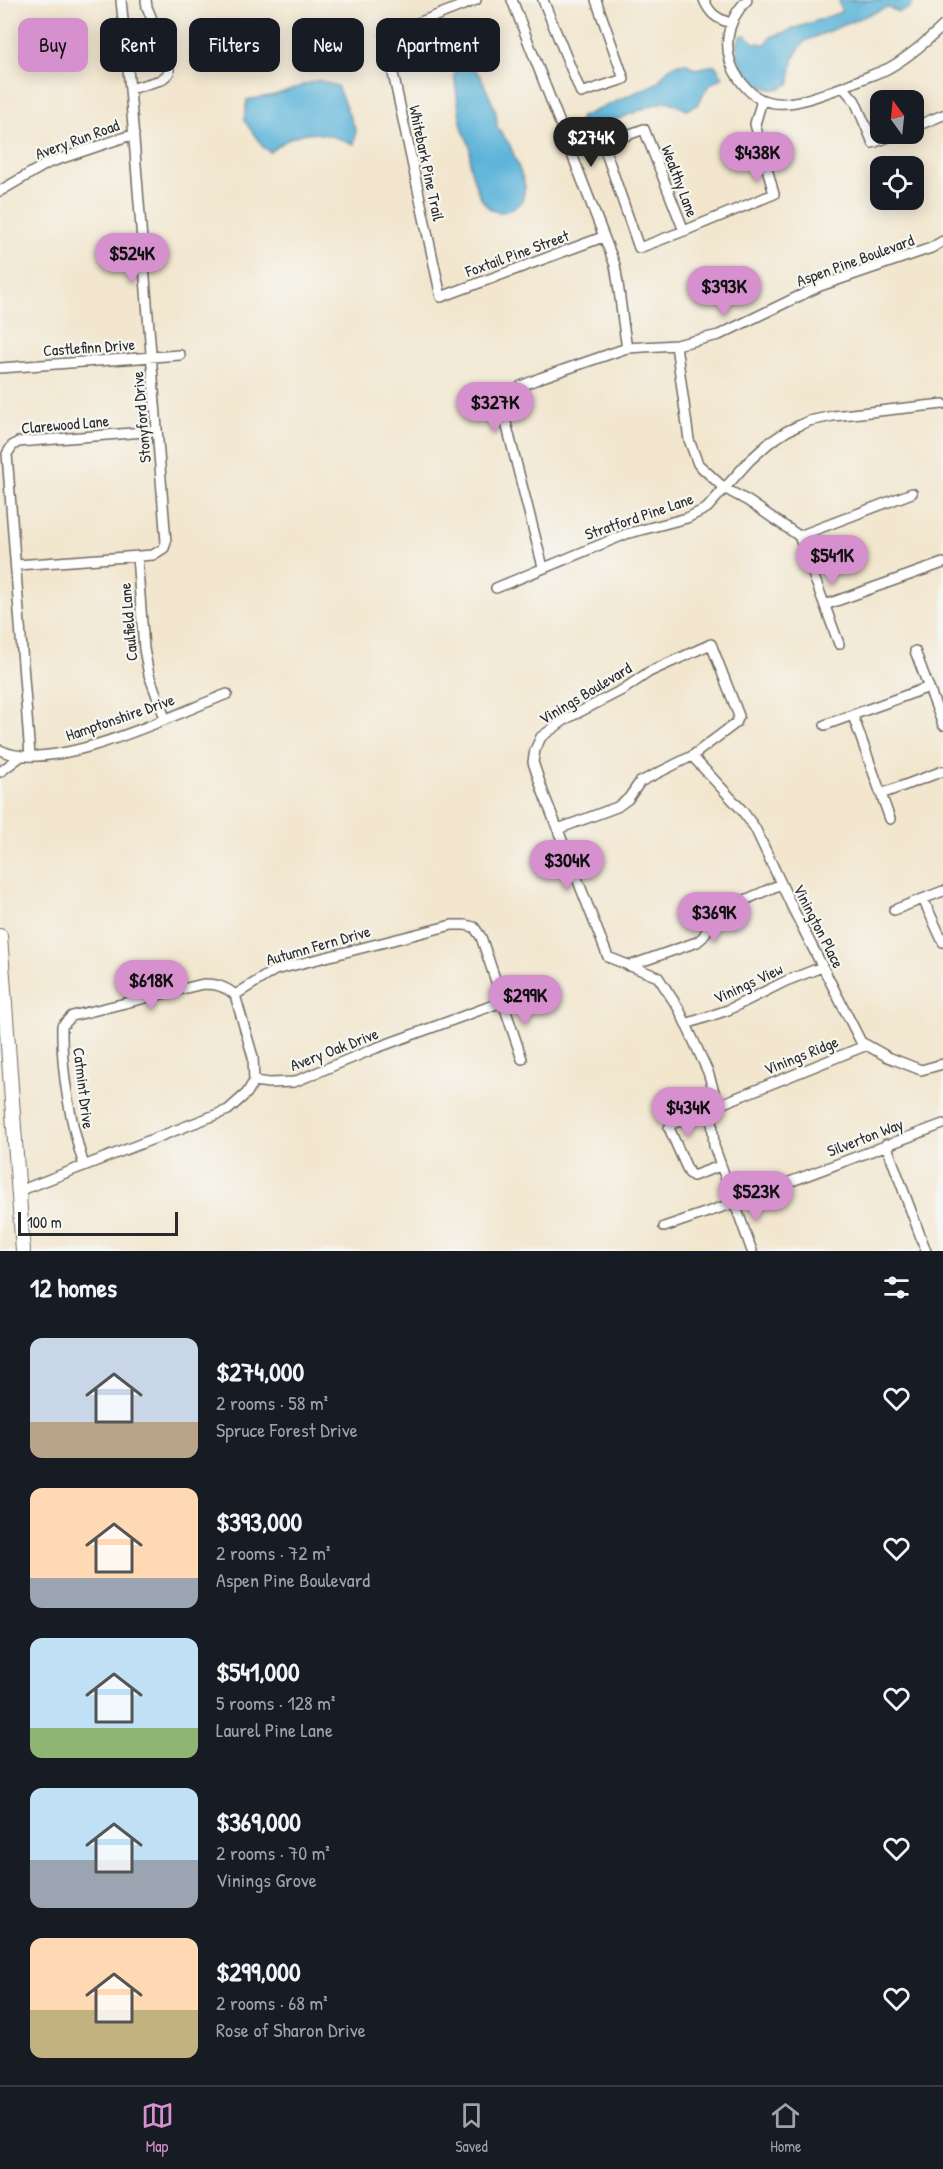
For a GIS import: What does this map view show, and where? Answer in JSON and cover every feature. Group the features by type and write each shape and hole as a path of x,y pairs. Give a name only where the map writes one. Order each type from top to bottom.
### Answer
{"main road":[{"path":"0,936 23,1251"}],"street":[{"name":"Stonyford Drive","path":"16,565 137,556 159,552 164,548 166,542 134,134 121,0"},
{"path":"130,88 161,80 169,73 169,61 146,0"},
{"name":"Whitebark Pine Trail","path":"441,297 385,36 476,0"},
{"path":"512,0 615,265 620,313 627,348"},
{"path":"543,0 581,93 624,79 596,0"},
{"path":"704,0 709,12 718,19 730,23"},
{"path":"747,0 730,23 727,48 729,63 746,89 762,100 779,104 802,101 886,69 911,55 943,26"},
{"path":"843,87 855,101 870,136"},
{"name":"Wealthy Lane","path":"684,231 644,129 603,144 639,249 684,231 774,194 755,124 762,100"},
{"path":"924,123 943,115"},
{"name":"Avery Run Road","path":"0,190 48,163 134,134"},
{"name":"Foxtail Pine Street","path":"441,297 603,237"},
{"name":"Aspen Pine Boulevard","path":"543,567 504,415 510,399 521,386 627,348 676,345 719,335 820,286 931,248 943,241"},
{"path":"676,345 689,440 698,464 724,488 748,501 799,536 839,644"},
{"name":"Castlefinn Drive","path":"0,368 180,355"},
{"name":"Stratford Pine Lane","path":"496,588 626,534 687,518 707,508 748,461 769,443 787,431 809,421 833,416 943,404"},
{"name":"Clarewood Lane","path":"16,565 7,454 12,446 18,442 157,431"},
{"path":"799,536 912,493"},
{"name":"Caulfield Lane","path":"137,556 145,656 149,675 165,718"},
{"path":"825,606 943,563"},
{"path":"16,565 30,756"},
{"name":"Vinings Boulevard","path":"692,756 739,720 711,644 649,672 624,689 566,719 541,737 534,750 533,762 608,957 658,977 686,1024 708,1072 715,1095 711,1118 714,1146 752,1251"},
{"path":"915,651 943,725"},
{"path":"825,725 929,687"},
{"name":"Hamptonshire Drive","path":"0,750 20,757 69,752 227,694"},
{"path":"853,716 890,819"},
{"path":"558,829 617,807 628,799 640,782 692,756"},
{"name":"Vinington Place","path":"692,756 741,809 755,828 861,1042 888,1057 921,1070 943,1064"},
{"name":"Hamptonshire Drive","path":"0,771 20,757"},
{"path":"881,794 943,771"},
{"path":"629,966 697,942 703,937 718,912 781,884"},
{"path":"894,910 943,891"},
{"path":"923,899 943,942"},
{"name":"Autumn Fern Drive","path":"235,995 274,970 452,925 474,927 481,937 502,1002"},
{"name":"Vinings View","path":"686,1024 728,1010 786,981 822,967"},
{"name":"Catmint Drive","path":"84,1166 73,1132 64,1074 62,1026 72,1016 203,984 215,984 229,989 235,995"},
{"path":"19,1191 228,1110 247,1093 254,1081 253,1057 235,995"},
{"path":"502,1002 522,1059"},
{"name":"Avery Oak Drive","path":"254,1081 294,1082 376,1048 502,1002"},
{"name":"Vinings Ridge","path":"713,1107 867,1045"},
{"path":"713,1107 681,1119 669,1128 689,1173 693,1176 720,1166"},
{"name":"Silverton Way","path":"663,1227 734,1203 943,1124"},
{"path":"886,1144 926,1251"}],"water":[{"path":"839,0 913,0 910,8 899,12 887,7 805,41 793,60 790,83 782,88 773,89 762,86 740,62 737,48 740,36 746,35 754,43 766,44 771,37 841,12"},
{"path":"685,63 695,69 715,65 723,77 709,85 697,105 687,110 668,101 655,104 592,130 578,124 581,117 657,83 668,69"},
{"path":"456,72 477,72 481,77 496,112 497,127 510,145 525,187 522,202 510,210 501,212 492,210 486,205 476,187 470,164 470,147 459,113 454,75"},
{"path":"318,80 337,86 356,131 354,144 330,136 310,133 301,134 281,143 270,152 263,147 244,120 247,100 275,95"}]}
